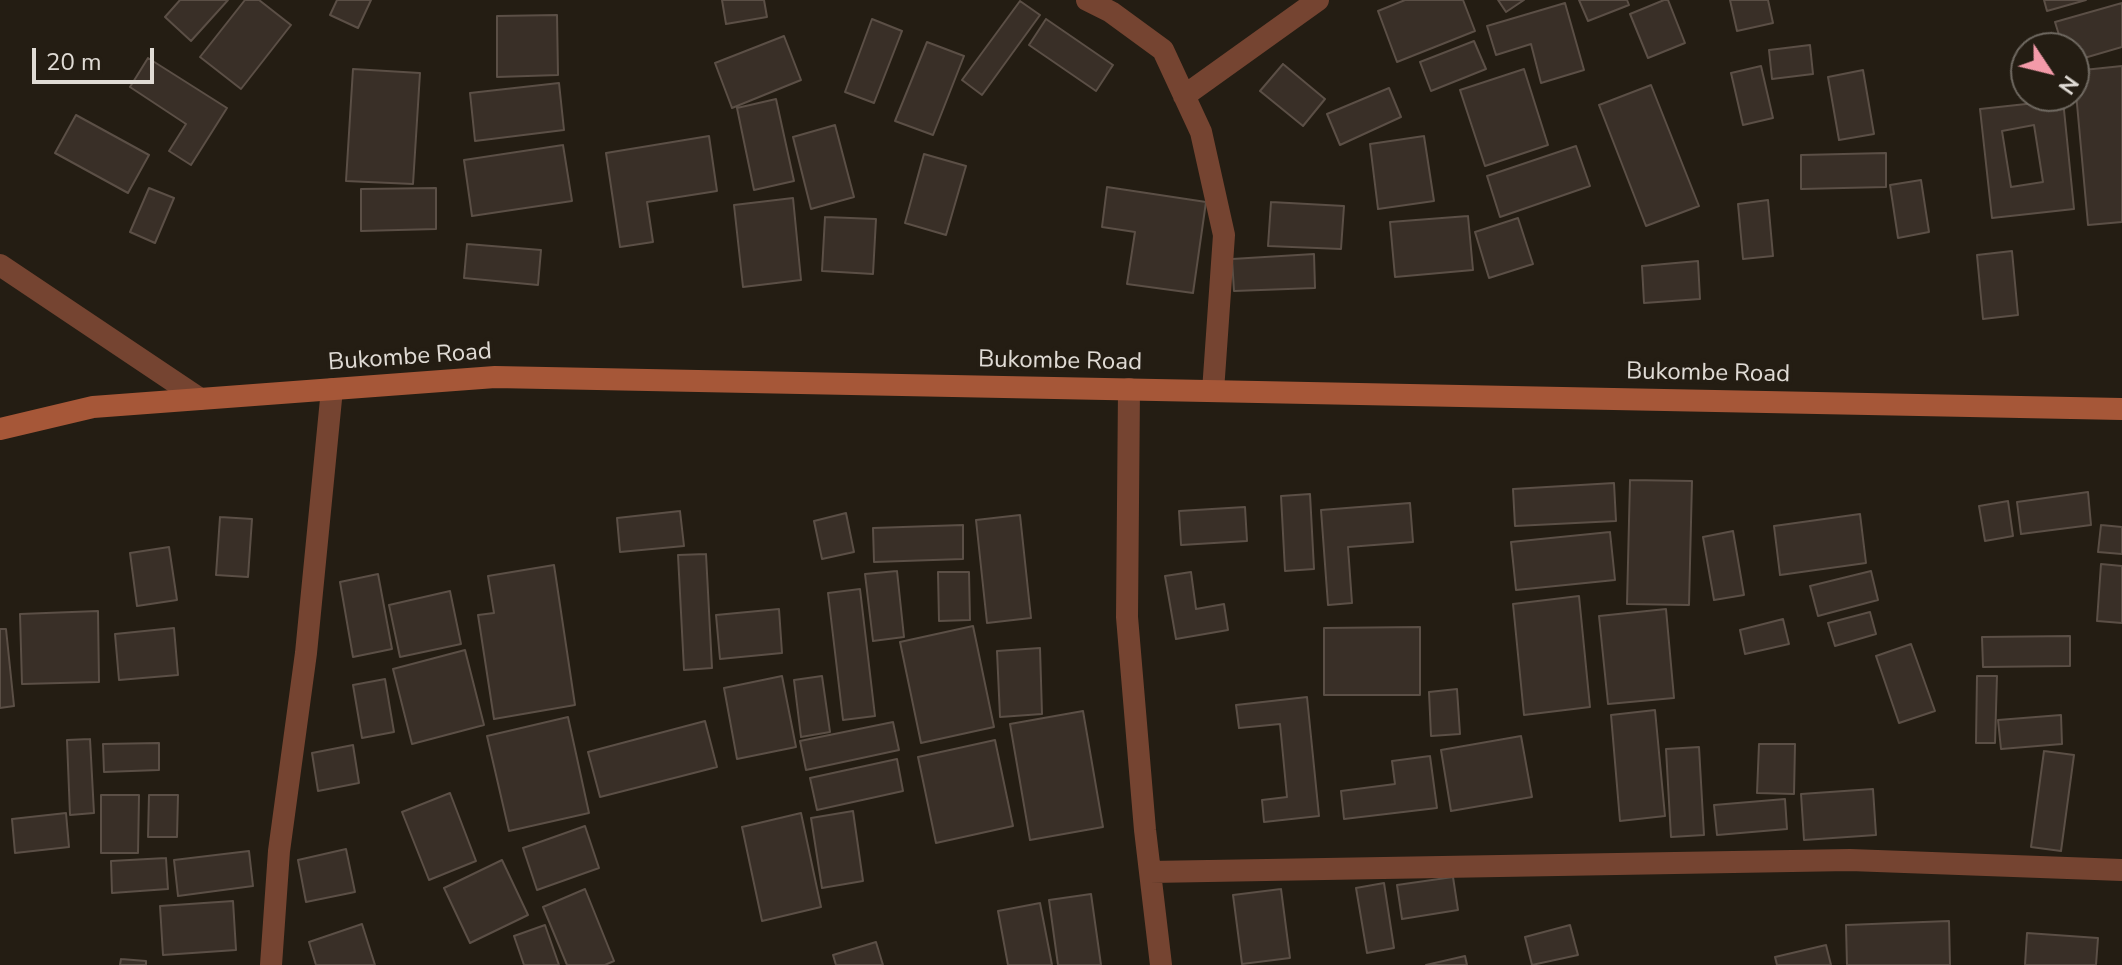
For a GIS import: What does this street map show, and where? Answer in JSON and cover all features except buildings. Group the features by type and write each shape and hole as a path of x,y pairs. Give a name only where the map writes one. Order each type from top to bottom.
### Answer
{"main road":[{"name":"Bukombe Road","path":"0,429 93,407 495,377 2122,409"}],"street":[{"path":"1087,0 1111,12 1163,50 1201,132 1224,235 1213,391"},
{"path":"1184,96 1318,0"},
{"path":"0,265 200,399"},
{"path":"271,965 279,851 306,653 332,389"},
{"path":"1129,389 1127,617 1161,965"},
{"path":"1150,872 1850,860 2122,870"}]}
